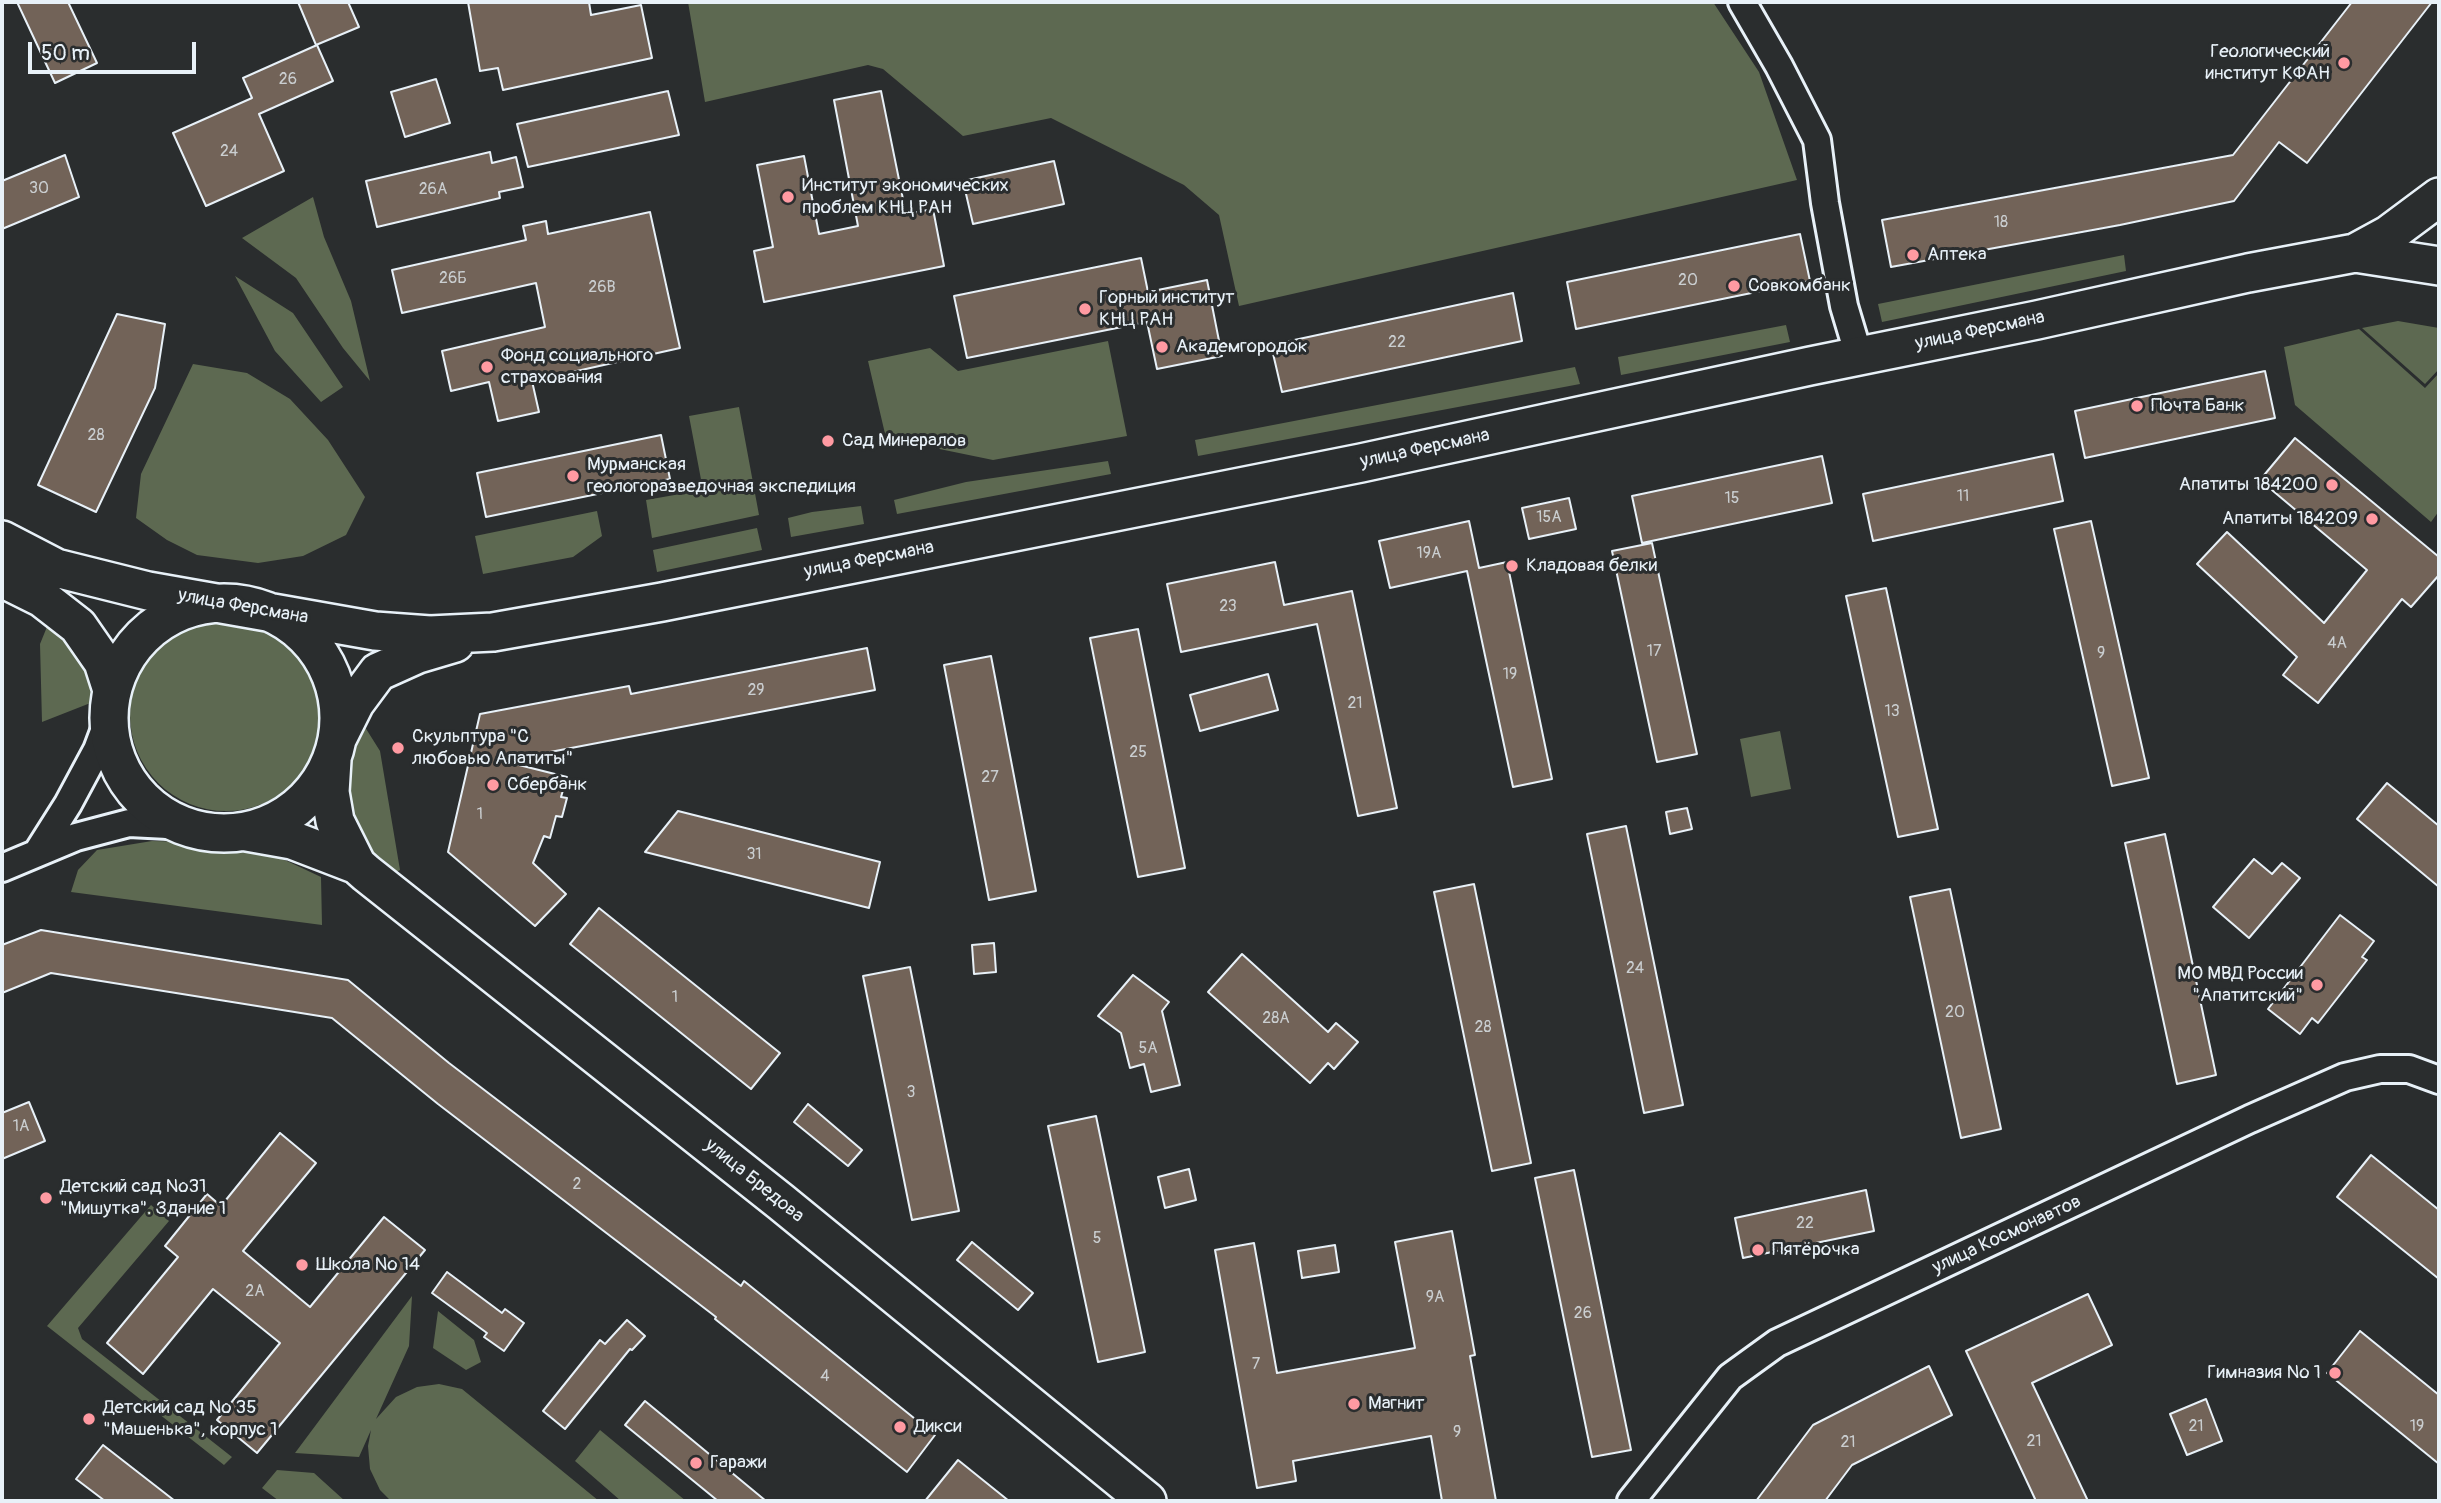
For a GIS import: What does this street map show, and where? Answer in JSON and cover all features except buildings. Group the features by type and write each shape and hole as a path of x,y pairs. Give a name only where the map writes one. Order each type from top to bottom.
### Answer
{"street":[{"path":"1742,2 1779,66 1817,141 1825,203 1844,306 1859,356"},
{"name":"улица Ферсмана","path":"335,749 355,703 378,672 418,654 493,632 662,602 1335,468 2248,273 2356,253 2388,236 2439,197"},
{"name":"улица Ферсмана","path":"2356,253 2439,266"},
{"name":"улица Ферсмана","path":"2,540 56,568 148,591 375,631 430,635 493,632"},
{"path":"2,579 42,598 78,626 103,662 110,703 112,745 121,772 134,793 153,809 171,819 292,840 357,865"},
{"path":"37,853 68,804 97,750 125,656 141,636 179,612 208,606 247,608 277,615 299,626 315,644 326,663 338,706 330,792 335,821 357,865"},
{"path":"2,868 76,837 129,823 216,828 272,823 294,814 323,782 335,749"},
{"name":"улица Бредова","path":"357,865 781,1202 1147,1501"},
{"name":"улица Космонавтов","path":"1631,1501 1730,1377 1777,1343 2250,1119 2345,1077 2380,1069 2409,1069 2439,1080"}],"green space":[{"path":"688,2 1713,2 1759,72 1797,180 1239,306 1219,215 1184,185 1051,118 963,136 883,69 868,65 705,102"},
{"path":"313,197 324,237 351,301 370,381 343,348 296,278 242,238"},
{"path":"2124,255 2126,271 1882,322 1878,304"},
{"path":"235,276 293,313 343,387 321,402 275,351"},
{"path":"2398,321 2439,328 2439,369 2425,384 2362,328"},
{"path":"1786,325 1790,342 1621,375 1618,357"},
{"path":"2359,329 2425,388 2439,373 2439,511 2431,522 2295,405 2284,347"},
{"path":"1108,341 1127,436 993,460 886,438 868,361 930,348 958,371"},
{"path":"193,364 247,373 290,399 328,440 365,497 346,535 303,556 258,563 197,555 167,540 136,518 141,474"},
{"path":"1575,367 1580,384 1198,456 1195,440"},
{"path":"739,407 759,515 652,538 646,500 703,490 689,416"},
{"path":"1108,461 1111,474 897,514 894,500 966,482"},
{"path":"861,506 864,524 791,537 788,518"},
{"path":"597,511 602,536 573,557 483,574 475,536"},
{"path":"757,528 762,550 657,572 653,550"},
{"path":"51,617 87,669 93,702 42,722 40,644"},
{"path":"226,619 245,620 263,626 294,647 315,678 321,696 321,734 315,752 294,783 263,804 245,810 226,811 207,810 189,804 158,783 137,752 131,734 130,715 131,696 137,678 158,647 189,626 207,620"},
{"path":"358,716 380,751 400,870 387,878 361,849 343,802 346,755"},
{"path":"1780,731 1791,789 1751,797 1740,739"},
{"path":"152,841 235,843 287,861 321,877 322,925 71,892 78,870 97,850"},
{"path":"151,1205 169,1221 78,1328 82,1339 232,1457 224,1465 47,1326"},
{"path":"412,1296 409,1346 376,1419 396,1397 417,1387 439,1384 462,1389 599,1501 391,1501 380,1490 370,1469 368,1446 371,1430 359,1457 295,1453"},
{"path":"438,1311 474,1340 481,1362 466,1370 433,1348"},
{"path":"600,1430 686,1501 621,1501 575,1461"},
{"path":"277,1470 314,1473 345,1501 279,1501 262,1488"}],"place":[{"name":"Геологический институт КФАН","path":"2344,63"},
{"name":"Институт экономических проблем КНЦ РАН","path":"788,197"},
{"name":"Аптека","path":"1913,255"},
{"name":"Совкомбанк","path":"1734,286"},
{"name":"Горный институт КНЦ РАН","path":"1085,309"},
{"name":"Академгородок","path":"1162,347"},
{"name":"Фонд социального страхования","path":"487,367"},
{"name":"Почта Банк","path":"2137,406"},
{"name":"Сад Минералов","path":"828,441"},
{"name":"Мурманская геологоразведочная экспедиция","path":"573,476"},
{"name":"Апатиты 184200","path":"2332,485"},
{"name":"Апатиты 184209","path":"2372,519"},
{"name":"Кладовая белки","path":"1512,566"},
{"name":"Скульптура \"С любовью Апатиты\"","path":"398,748"},
{"name":"Сбербанк","path":"493,785"},
{"name":"МО МВД России \"Апатитский\"","path":"2317,985"},
{"name":"Детский сад №31 \"Мишутка\". Здание 1","path":"46,1198"},
{"name":"Пятёрочка","path":"1758,1250"},
{"name":"Школа № 14","path":"302,1265"},
{"name":"Гимназия № 1","path":"2335,1373"},
{"name":"Магнит","path":"1354,1404"},
{"name":"Детский сад № 35 \"Машенька\", корпус 1","path":"89,1419"},
{"name":"Дикси","path":"900,1427"},
{"name":"Гаражи","path":"696,1463"}]}
